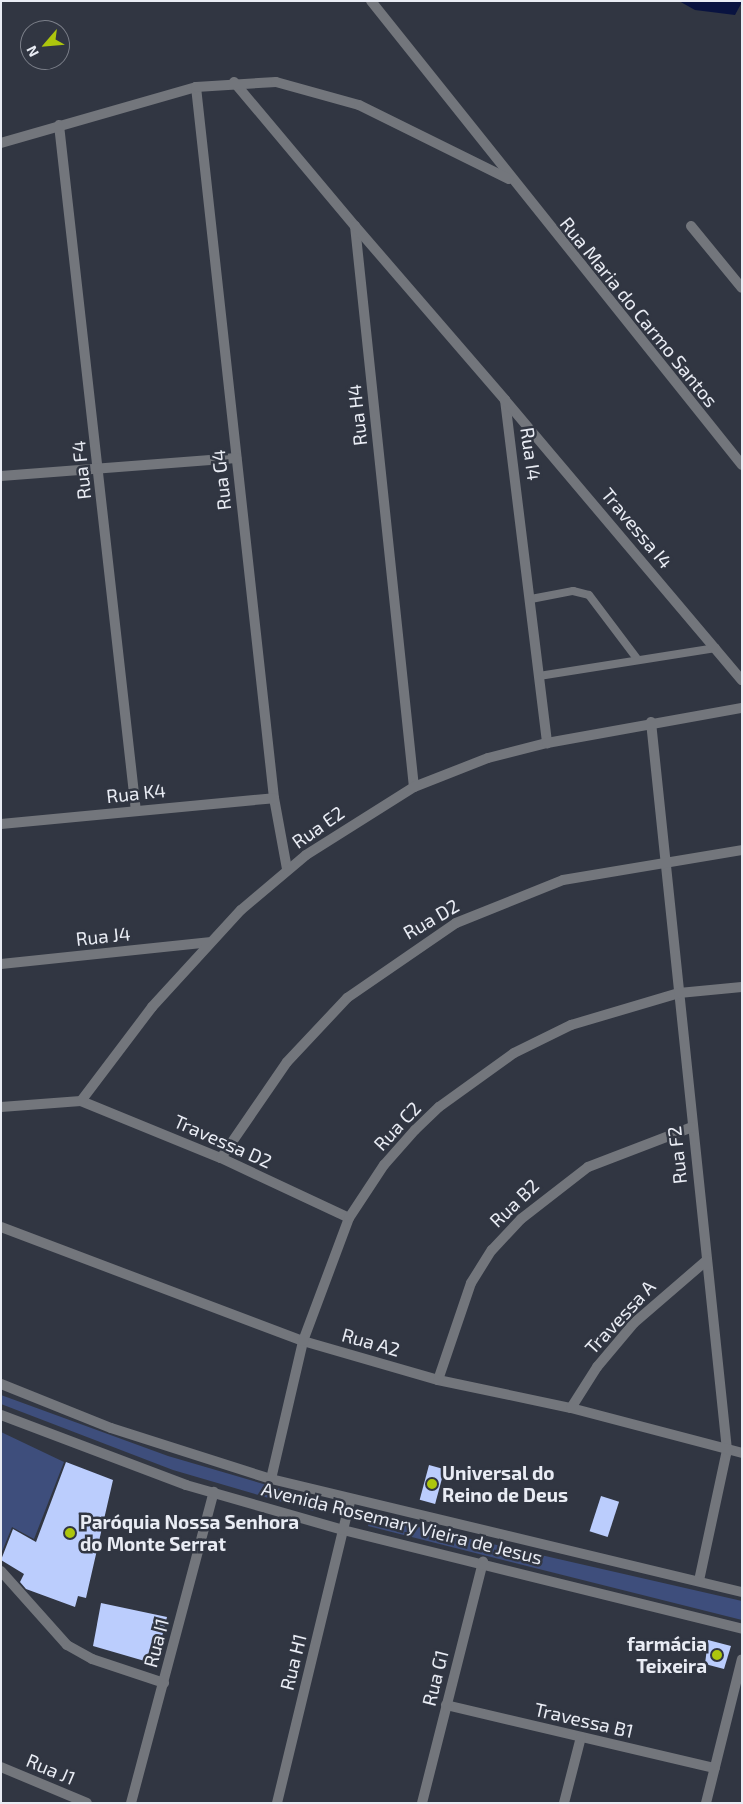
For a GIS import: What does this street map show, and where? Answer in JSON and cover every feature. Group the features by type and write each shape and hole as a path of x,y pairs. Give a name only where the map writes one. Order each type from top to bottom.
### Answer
{"street":[{"name":"Rua Maria do Carmo Santos","path":"371,1 511,180 742,465"},
{"name":"Rua Maria do Carmo Santos","path":"1,143 196,87 234,82 292,85 359,105 511,180"},
{"path":"234,82 505,400"},
{"name":"Rua G4","path":"196,87 274,798 287,869"},
{"name":"Rua F4","path":"59,125 136,811"},
{"name":"Rua H4","path":"355,226 414,787"},
{"path":"691,226 742,288"},
{"name":"Rua I4","path":"505,400 531,599 547,743"},
{"name":"Travessa I4","path":"505,400 742,680"},
{"path":"1,476 99,471 236,458"},
{"name":"Rua E2","path":"82,1101 152,1007 209,942 287,869 414,787 488,758 547,743 651,722 742,708"},
{"name":"Rua F2","path":"651,722 667,859 692,1127 727,1450 699,1581"},
{"name":"Rua K4","path":"1,824 274,798"},
{"name":"Rua D2","path":"221,1158 287,1062 347,998 419,945 522,893 563,880 667,859 742,850"},
{"name":"Rua J4","path":"1,964 209,942"},
{"name":"Rua C2","path":"271,1479 303,1341 349,1218 384,1165 415,1130 439,1107 514,1053 604,1012 680,993 742,987"},
{"path":"1,1107 82,1101"},
{"name":"Travessa D2","path":"82,1101 221,1158 349,1218"},
{"name":"Rua B2","path":"438,1380 471,1283 492,1250 520,1219 588,1167 692,1127"},
{"name":"Rua A2","path":"1,1227 303,1341 438,1380 571,1408 742,1453"},
{"name":"Travessa A","path":"571,1408 597,1367 634,1323 706,1260"},
{"name":"Avenida Rosemary Vieira de Jesus","path":"1,1384 111,1428 271,1479 350,1500 742,1592"},
{"name":"Avenida Rosemary Vieira de Jesus","path":"1,1415 214,1492 344,1530 483,1562 742,1629"},
{"name":"Rua I1","path":"131,1803 214,1492"},
{"name":"Rua H1","path":"277,1803 350,1500"},
{"name":"Rua G1","path":"422,1803 483,1562"},
{"path":"1,1571 67,1645 92,1659 164,1683"},
{"path":"706,1803 742,1659"},
{"name":"Travessa B1","path":"446,1705 714,1768"},
{"path":"564,1803 581,1737"},
{"name":"Rua J1","path":"1,1767 87,1803"}],"lane":[{"path":"531,599 573,591 590,595 638,660"},
{"path":"540,676 716,648"}],"shaded area":[{"path":"679,1 742,2 735,15 695,10"},
{"path":"1,1395 168,1456 318,1500 319,1507 313,1511 173,1470 1,1404"},
{"path":"1,1432 64,1462 34,1539 12,1527 1,1554"},
{"path":"370,1516 742,1601 742,1620 368,1526"}],"building":[{"name":"Paróquia Nossa Senhora do Monte Serrat","path":"66,1462 113,1480 86,1598 78,1596 75,1607 26,1589 20,1582 24,1574 1,1560 13,1529 36,1542"},
{"name":"Universal do Reino de Deus","path":"429,1465 444,1469 435,1504 420,1500"},
{"path":"601,1496 619,1502 608,1537 590,1531"},
{"path":"101,1603 167,1617 155,1664 93,1646"},
{"name":"farmácia Teixeira","path":"708,1640 731,1646 724,1669 705,1664"}],"place":[{"name":"Universal do Reino de Deus","path":"432,1484"},
{"name":"Paróquia Nossa Senhora do Monte Serrat","path":"70,1533"},
{"name":"farmácia Teixeira","path":"717,1655"}]}
